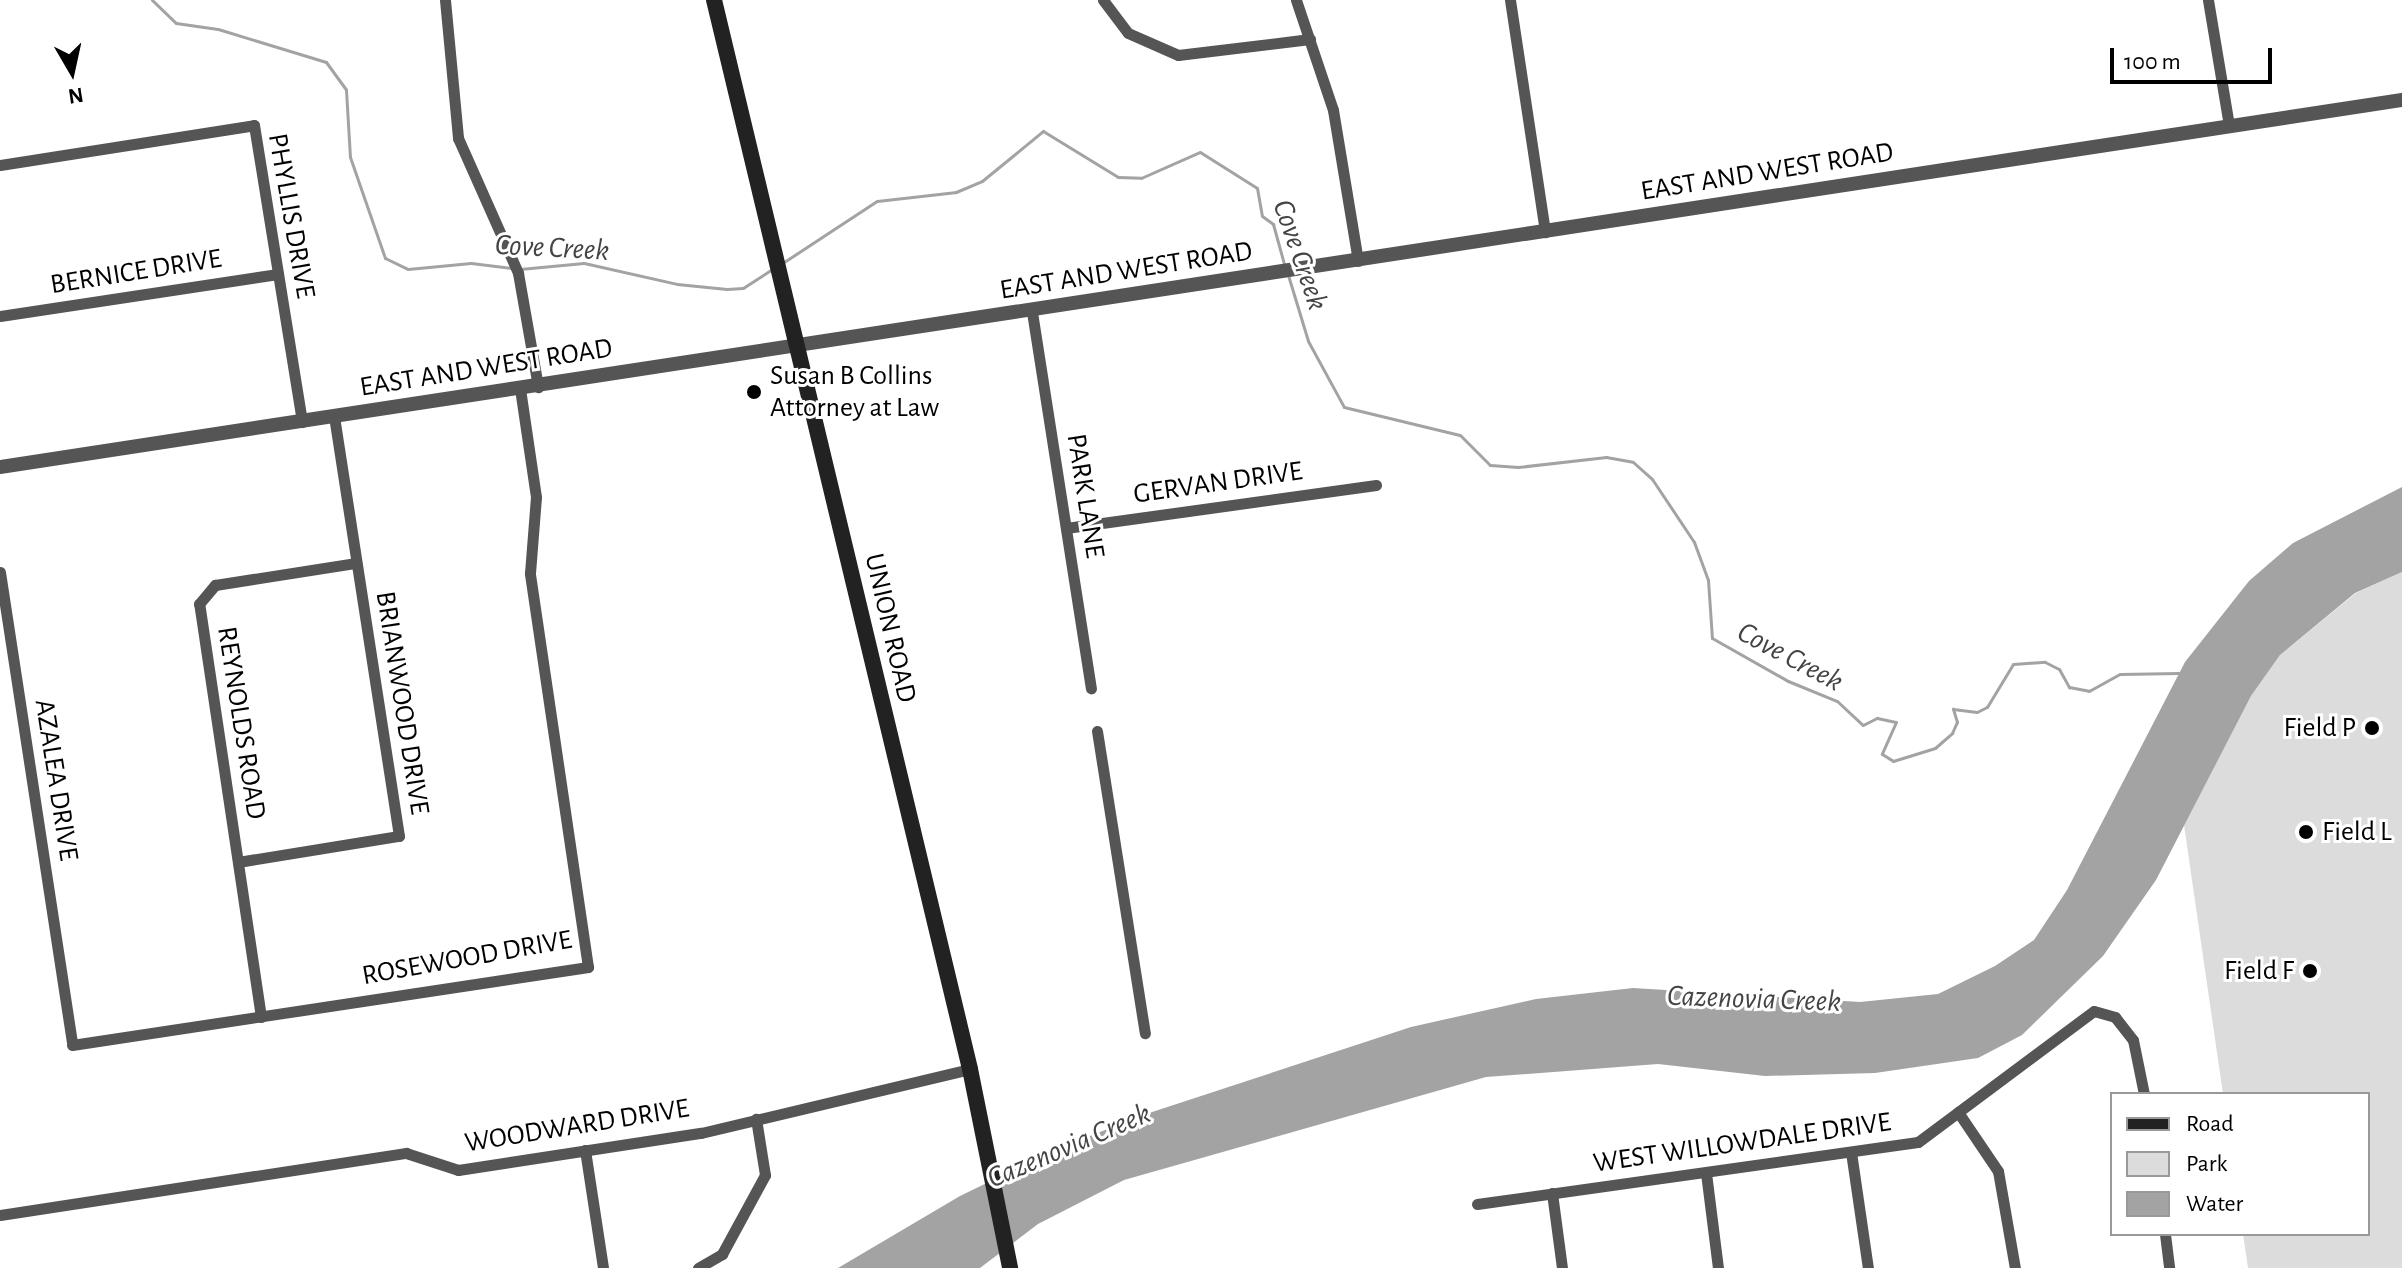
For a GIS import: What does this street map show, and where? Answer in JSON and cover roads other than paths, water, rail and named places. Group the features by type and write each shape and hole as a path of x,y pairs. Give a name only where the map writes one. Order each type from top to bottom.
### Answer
{"main road":[{"name":"UNION ROAD","path":"714,0 970,1069 1010,1268"}],"street":[{"path":"445,0 458,138 518,273 538,387"},
{"path":"1103,0 1128,33 1178,55 1310,39"},
{"path":"1296,0 1339,136 1358,261"},
{"path":"1510,0 1545,232"},
{"path":"2208,0 2229,126"},
{"name":"EAST AND WEST ROAD","path":"0,467 1032,312 2402,100"},
{"name":"PHYLLIS DRIVE","path":"0,165 254,125 302,422"},
{"name":"BERNICE DRIVE","path":"0,316 278,274"},
{"name":"PARK LANE","path":"1032,312 1091,688"},
{"name":"ROSEWOOD DRIVE","path":"64,995 72,1045 588,967 530,573 536,497 520,389"},
{"name":"BRIANWOOD DRIVE","path":"238,862 399,836 334,417"},
{"name":"GERVAN DRIVE","path":"1066,528 1376,485"},
{"name":"REYNOLDS ROAD","path":"261,1017 199,604 215,585 356,563"},
{"name":"AZALEA DRIVE","path":"0,572 64,995"},
{"path":"1097,731 1145,1033"},
{"name":"WEST WILLOWDALE DRIVE","path":"1477,1204 1918,1142 2087,1015 2102,1011 2115,1017 2133,1040 2144,1092"},
{"name":"WOODWARD DRIVE","path":"0,1215 406,1153 458,1170 756,1119 970,1069"},
{"path":"1958,1112 1998,1171 2015,1268"},
{"path":"698,1268 722,1254 765,1175 756,1119"},
{"path":"585,1150 603,1268"},
{"path":"1851,1152 1868,1268"},
{"path":"1706,1173 1718,1268"},
{"path":"1552,1193 1562,1268"},
{"path":"2165,1236 2169,1268"}],"water":[{"name":"Cazenovia Creek","path":"2402,487 2402,572 2355,593 2280,655 2251,696 2156,880 2103,956 2022,1035 1978,1058 1875,1073 1765,1076 1658,1064 1486,1077 1124,1180 1038,1224 980,1268 838,1268 960,1196 1052,1151 1143,1115 1411,1027 1536,999 1633,988 1860,1002 1938,994 1995,966 2034,940 2067,890 2185,662 2249,581 2293,543"}],"waterway":[{"name":"Cove Creek","path":"152,0 176,23 218,29 326,62 346,90 350,157 385,258 408,269 471,263 512,268"},
{"name":"Cove Creek","path":"784,262 877,201 956,192 982,181 1043,131 1118,177 1141,178 1200,152 1257,188 1262,216 1273,224 1284,264"},
{"name":"Cove Creek","path":"520,269 584,263 677,284 727,289 743,288 771,270"},
{"name":"Cove Creek","path":"1288,275 1308,341 1344,407 1460,435 1490,465 1518,467 1606,457 1633,462 1652,479 1694,542 1708,580 1712,638 1788,681 1837,701 1863,725 1877,718 1896,722 1882,754 1893,761 1935,748 1952,733 1957,722 1953,709 1977,712 1987,707 2013,664 2045,662 2059,669 2069,687 2089,691 2120,674 2179,673"}],"place":[{"name":"Susan B Collins Attorney at Law","path":"754,392"},
{"name":"Field P","path":"2372,728"},
{"name":"Field L","path":"2306,832"},
{"name":"Field F","path":"2310,971"}]}
